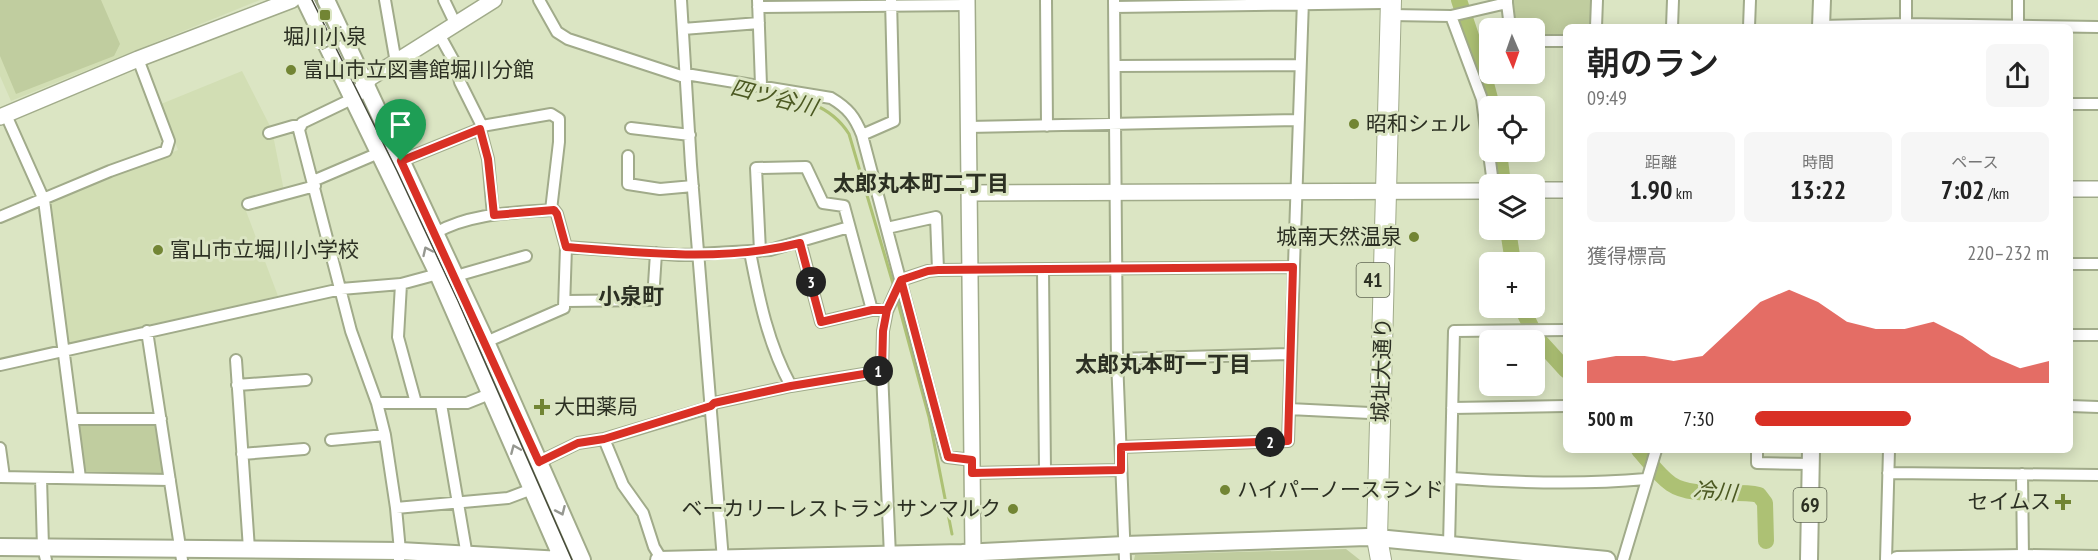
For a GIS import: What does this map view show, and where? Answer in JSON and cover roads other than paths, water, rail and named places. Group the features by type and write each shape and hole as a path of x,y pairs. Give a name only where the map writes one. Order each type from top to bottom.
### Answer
{"highway":[{"name":"城址大通り","path":"1370,560 1387,5"},
{"name":"城址大通り","path":"1380,560 1372,538 1370,413 1381,190"}],"main road":[{"path":"0,547 44,554 181,554 249,549 311,555 563,560 492,393 438,274 305,0"},
{"path":"326,0 486,342 582,560"},
{"path":"1821,24 1822,0"},
{"name":"69","path":"1809,560 1811,457"},
{"path":"661,560 1125,553 1372,538 1449,545 1501,555 1607,560"},
{"path":"1898,560 2098,559"}],"street":[{"path":"80,478 44,200 3,116 138,59 291,0"},
{"path":"385,0 396,63"},
{"path":"444,0 456,25"},
{"path":"399,556 396,508 385,435 377,403 351,331 299,130 303,123 354,98 370,78 494,0"},
{"path":"539,0 551,24 557,32 568,39 681,76 692,75 761,85 831,98 845,106 853,114 862,135 948,457 972,467 1045,471 1121,470"},
{"path":"681,0 698,254 723,559"},
{"path":"1046,0 1047,126"},
{"path":"1596,24 1597,0"},
{"path":"1672,24 1673,0"},
{"path":"1749,24 1750,0"},
{"path":"1906,0 1906,24"},
{"path":"2018,0 2018,24"},
{"path":"1125,553 1117,358 1114,3 1303,2 1387,5 1451,16 1507,1 1509,18"},
{"path":"761,85 758,4 967,2 972,467 961,556"},
{"path":"1121,447 1288,441 1303,2"},
{"path":"862,135 894,121 891,3"},
{"path":"1451,16 1482,99 1491,174"},
{"path":"683,29 759,22"},
{"path":"2073,27 2098,27"},
{"path":"319,44 344,32"},
{"path":"440,36 456,65 460,82 481,127 488,159 494,215"},
{"path":"1545,41 1563,41"},
{"path":"0,217 110,171 166,151 169,141 138,59"},
{"path":"1115,66 1300,65"},
{"path":"2073,104 2098,104"},
{"path":"401,161 481,127 551,114 559,119 559,142 550,210"},
{"path":"968,127 1299,120"},
{"path":"269,133 301,126"},
{"path":"631,128 690,135"},
{"path":"248,204 314,184 381,153"},
{"path":"628,156 628,184 660,189 693,186"},
{"path":"791,386 779,365 762,316 755,251 756,168 806,167 823,203 844,206 872,310"},
{"path":"2073,189 2098,189"},
{"path":"969,194 1116,191 1479,190"},
{"path":"1545,190 1563,190"},
{"path":"435,233 468,219 550,210 554,210 557,214 566,247 564,308 486,342"},
{"path":"887,228 936,217 938,270"},
{"path":"566,247 698,254 770,250 849,227"},
{"path":"800,243 821,322 872,310 887,310"},
{"path":"566,301 653,300 656,253"},
{"path":"463,274 526,256"},
{"path":"2073,264 2098,264"},
{"path":"890,555 882,371 883,331 887,310 901,280 938,270 1293,267"},
{"path":"1044,270 1045,471"},
{"path":"0,365 341,289 401,284 438,274"},
{"path":"401,284 398,338 416,403"},
{"path":"1449,545 1454,331 1563,330"},
{"path":"147,331 181,554"},
{"path":"2073,335 2098,335"},
{"path":"1117,358 1290,354"},
{"path":"236,360 249,549"},
{"path":"539,462 578,443 604,439 711,406 714,403 791,386 882,371"},
{"path":"237,385 306,380"},
{"path":"377,403 467,403 492,393"},
{"path":"441,404 459,503 478,558"},
{"path":"1452,408 1563,406"},
{"path":"2073,406 2098,407"},
{"path":"1289,409 1370,413"},
{"path":"73,419 160,419"},
{"path":"331,440 385,435"},
{"path":"604,439 623,485 643,513 654,547 661,560"},
{"path":"0,448 2,477 170,480"},
{"path":"242,454 304,449"},
{"path":"1623,560 1655,453"},
{"path":"1757,453 1757,462 1811,457"},
{"path":"1886,560 1889,453"},
{"path":"1888,473 2098,475"},
{"path":"2014,558 2022,474"},
{"path":"41,478 44,554"},
{"path":"1452,478 1533,484 1646,479"},
{"path":"396,508 508,498 532,489"}],"waterway":[{"name":"冷川","path":"1459,0 1489,96"},
{"name":"四ツ谷川","path":"736,87 798,99 827,111 839,121 849,134 894,287"},
{"name":"冷川","path":"1500,162 1502,174"},
{"name":"冷川","path":"1510,240 1511,252"},
{"name":"四ツ谷川","path":"897,299 929,417 952,534"},
{"name":"冷川","path":"1527,318 1536,337 1563,367"},
{"name":"冷川","path":"1642,453 1662,477 1680,489 1759,495 1765,503 1766,541"}],"tram line":[{"path":"312,0 397,171 458,301 572,560"}],"place":[{"name":"堀川小泉","path":"325,15"},
{"name":"富山市立図書館堀川分館","path":"291,70"},
{"name":"昭和シェル","path":"1354,124"},
{"name":"城南天然温泉","path":"1414,237"},
{"name":"富山市立堀川小学校","path":"158,250"},
{"name":"大田薬局","path":"542,407"},
{"name":"ハイパーノースランド","path":"1225,490"},
{"name":"セイムス","path":"2063,502"},
{"name":"ベーカリーレストラン サンマルク","path":"1013,509"}],"district":[{"name":"太郎丸本町二丁目","path":"921,183"},
{"name":"小泉町","path":"631,296"},
{"name":"太郎丸本町一丁目","path":"1163,364"}]}
